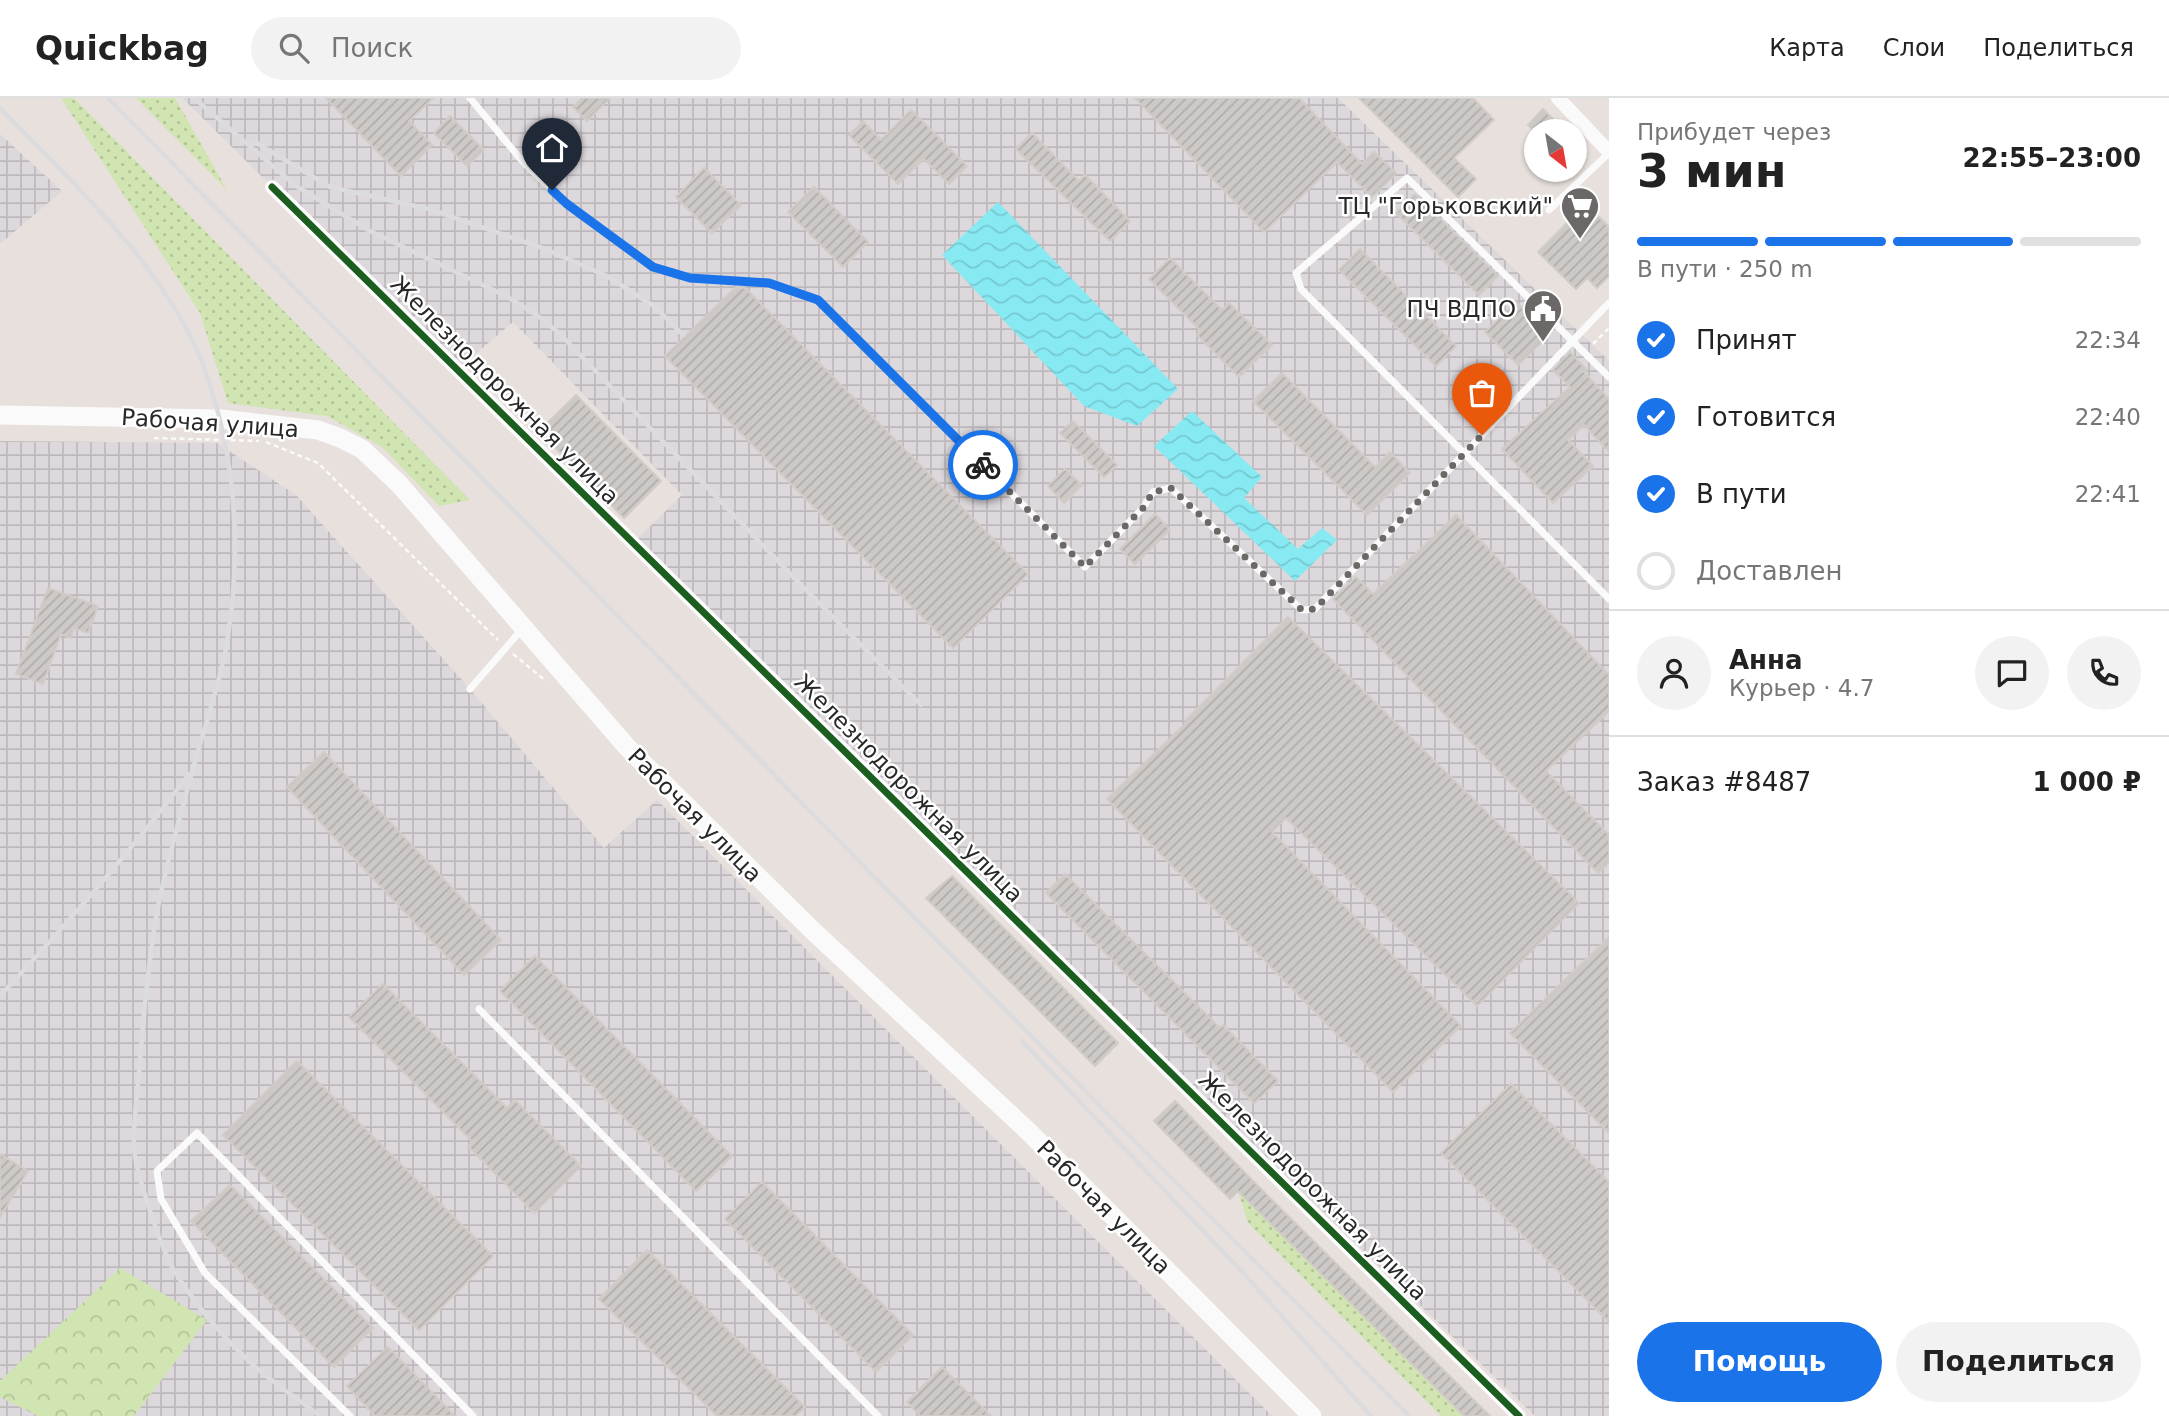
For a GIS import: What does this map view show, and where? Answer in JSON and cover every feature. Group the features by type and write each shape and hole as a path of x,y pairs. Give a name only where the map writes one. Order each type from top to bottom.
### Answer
{"street":[{"path":"1566,101 1609,152"},
{"name":"Железнодорожная улица","path":"272,187 1519,1416"},
{"name":"Рабочая улица","path":"0,415 220,419 317,430 362,449 399,484 636,757 811,929 1029,1132 1312,1416"}],"lane":[{"path":"470,98 523,162 567,204 653,267 690,278 769,283 818,300 1085,567 1143,508 1153,492 1171,488 1302,610 1315,609 1609,303"},
{"path":"1549,210 1609,152"},
{"path":"1609,377 1407,178 1296,273 1301,289 1609,599"},
{"path":"470,688 523,628"},
{"path":"479,1009 878,1416"},
{"path":"350,1416 205,1273 161,1199 157,1171 197,1133 472,1416"}],"path":[{"path":"1593,344 1609,328"},
{"path":"154,438 264,441 318,463 506,648 546,681"}],"shaded area":[{"path":"182,98 1338,98 1609,361 1609,1416 1535,1416 631,545 682,495 513,322 458,369"},
{"path":"0,134 62,191 0,244"},
{"path":"0,441 217,443 296,495 470,689 604,848 657,800 1272,1416 0,1416"}],"green space":[{"path":"61,98 74,98 470,500 439,506 382,447 327,416 228,403 200,313"},
{"path":"136,98 175,98 227,190"},
{"path":"1238,1191 1464,1416 1441,1416 1248,1223"},
{"path":"120,1268 207,1320 134,1416 38,1416 0,1397 0,1381"}],"water":[{"path":"998,202 1178,389 1137,426 1084,406 942,255"},
{"path":"1192,411 1262,477 1244,498 1298,549 1322,528 1337,540 1295,581 1154,446"}],"building":[{"path":"326,98 433,98 409,121 432,145 401,176"},
{"path":"582,98 610,98 587,121 573,107"},
{"path":"1135,98 1299,98 1362,164 1374,152 1396,173 1372,197 1337,162 1264,232"},
{"path":"1359,98 1473,98 1494,120 1454,158 1476,179 1458,197"},
{"path":"1543,109 1553,119 1534,119"},
{"path":"911,110 967,166 949,184 924,159 898,184 849,135 863,121 881,140"},
{"path":"450,116 484,150 467,166 434,133"},
{"path":"1032,133 1079,181 1085,175 1130,221 1110,241 1016,149"},
{"path":"704,168 741,205 712,233 676,197"},
{"path":"814,187 868,242 843,267 788,212"},
{"path":"1415,194 1498,276 1479,295 1396,213"},
{"name":"ТЦ \"Горьковский\"","path":"1586,204 1609,227 1609,276 1597,288 1587,278 1576,289 1538,252"},
{"path":"1360,249 1456,346 1436,366 1339,270"},
{"path":"1170,258 1222,310 1229,303 1272,345 1239,377 1197,335 1201,331 1149,279"},
{"path":"736,287 745,288 1028,574 953,648 665,356"},
{"path":"1516,302 1549,335 1518,365 1485,332"},
{"path":"1570,352 1609,399 1609,452 1584,425 1568,440 1593,466 1553,503 1502,449 1570,387 1553,370"},
{"path":"1282,373 1375,467 1390,452 1410,473 1367,515 1253,401"},
{"path":"576,395 661,481 624,518 539,431"},
{"path":"1073,421 1117,465 1104,477 1060,433"},
{"path":"1065,469 1082,485 1064,503 1048,486"},
{"path":"1155,514 1170,530 1135,564 1120,549"},
{"path":"1456,515 1609,675 1609,711 1546,771 1609,835 1609,862 1598,873 1333,599 1356,577 1373,594"},
{"path":"48,588 98,606 88,633 74,628 71,638 61,634 43,684 16,674"},
{"path":"1288,617 1579,903 1477,1006 1286,818 1272,832 1461,1026 1393,1092 1107,799 1188,721 1186,720"},
{"path":"324,752 501,940 464,975 287,787"},
{"path":"1065,874 1220,1028 1223,1025 1278,1081 1254,1103 1046,893"},
{"path":"952,876 1118,1043 1095,1066 926,898"},
{"path":"1609,937 1609,1133 1510,1033"},
{"path":"535,956 732,1156 696,1191 500,991"},
{"path":"383,984 507,1108 515,1100 581,1166 534,1213 468,1146 473,1142 349,1017"},
{"path":"297,1061 493,1256 419,1330 223,1135"},
{"path":"1511,1084 1609,1182 1609,1322 1441,1153"},
{"path":"1175,1101 1490,1416 1464,1416 1238,1191 1230,1199 1154,1121"},
{"path":"0,1154 28,1171 0,1217"},
{"path":"762,1182 913,1335 876,1372 725,1219"},
{"path":"230,1185 373,1328 334,1367 191,1221"},
{"path":"647,1250 805,1407 796,1416 717,1416 599,1299"},
{"path":"388,1347 455,1416 375,1416 347,1386"},
{"path":"942,1367 991,1416 920,1416 907,1402"}],"railway":[{"path":"108,98 1102,1108 1409,1416"},
{"path":"194,98 296,186 370,231 506,296 559,333 800,584 921,705"},
{"path":"0,108 88,199 144,264 190,335 216,405 230,472 233,506 235,540 232,608 220,674 178,823 157,912 144,1013 135,1119 135,1158 157,1230 170,1262 183,1284 240,1352 320,1416"},
{"path":"255,142 330,187 429,209 545,249 607,276 655,307 683,335"},
{"path":"0,996 98,888 189,774"},
{"path":"1022,1041 1248,1278 1371,1416"}],"cycle path":[{"path":"272,187 1519,1416"}],"way so far":[{"path":"983,465 1085,567 1143,508 1153,492 1171,488 1302,610 1315,609 1482,435"}],"place":[{"name":"ТЦ \"Горьковский\"","path":"1580,240"},
{"name":"ПЧ ВДПО","path":"1543,343"}],"route":[{"path":"552,190 653,267 690,278 769,283 818,300 983,465"}]}
